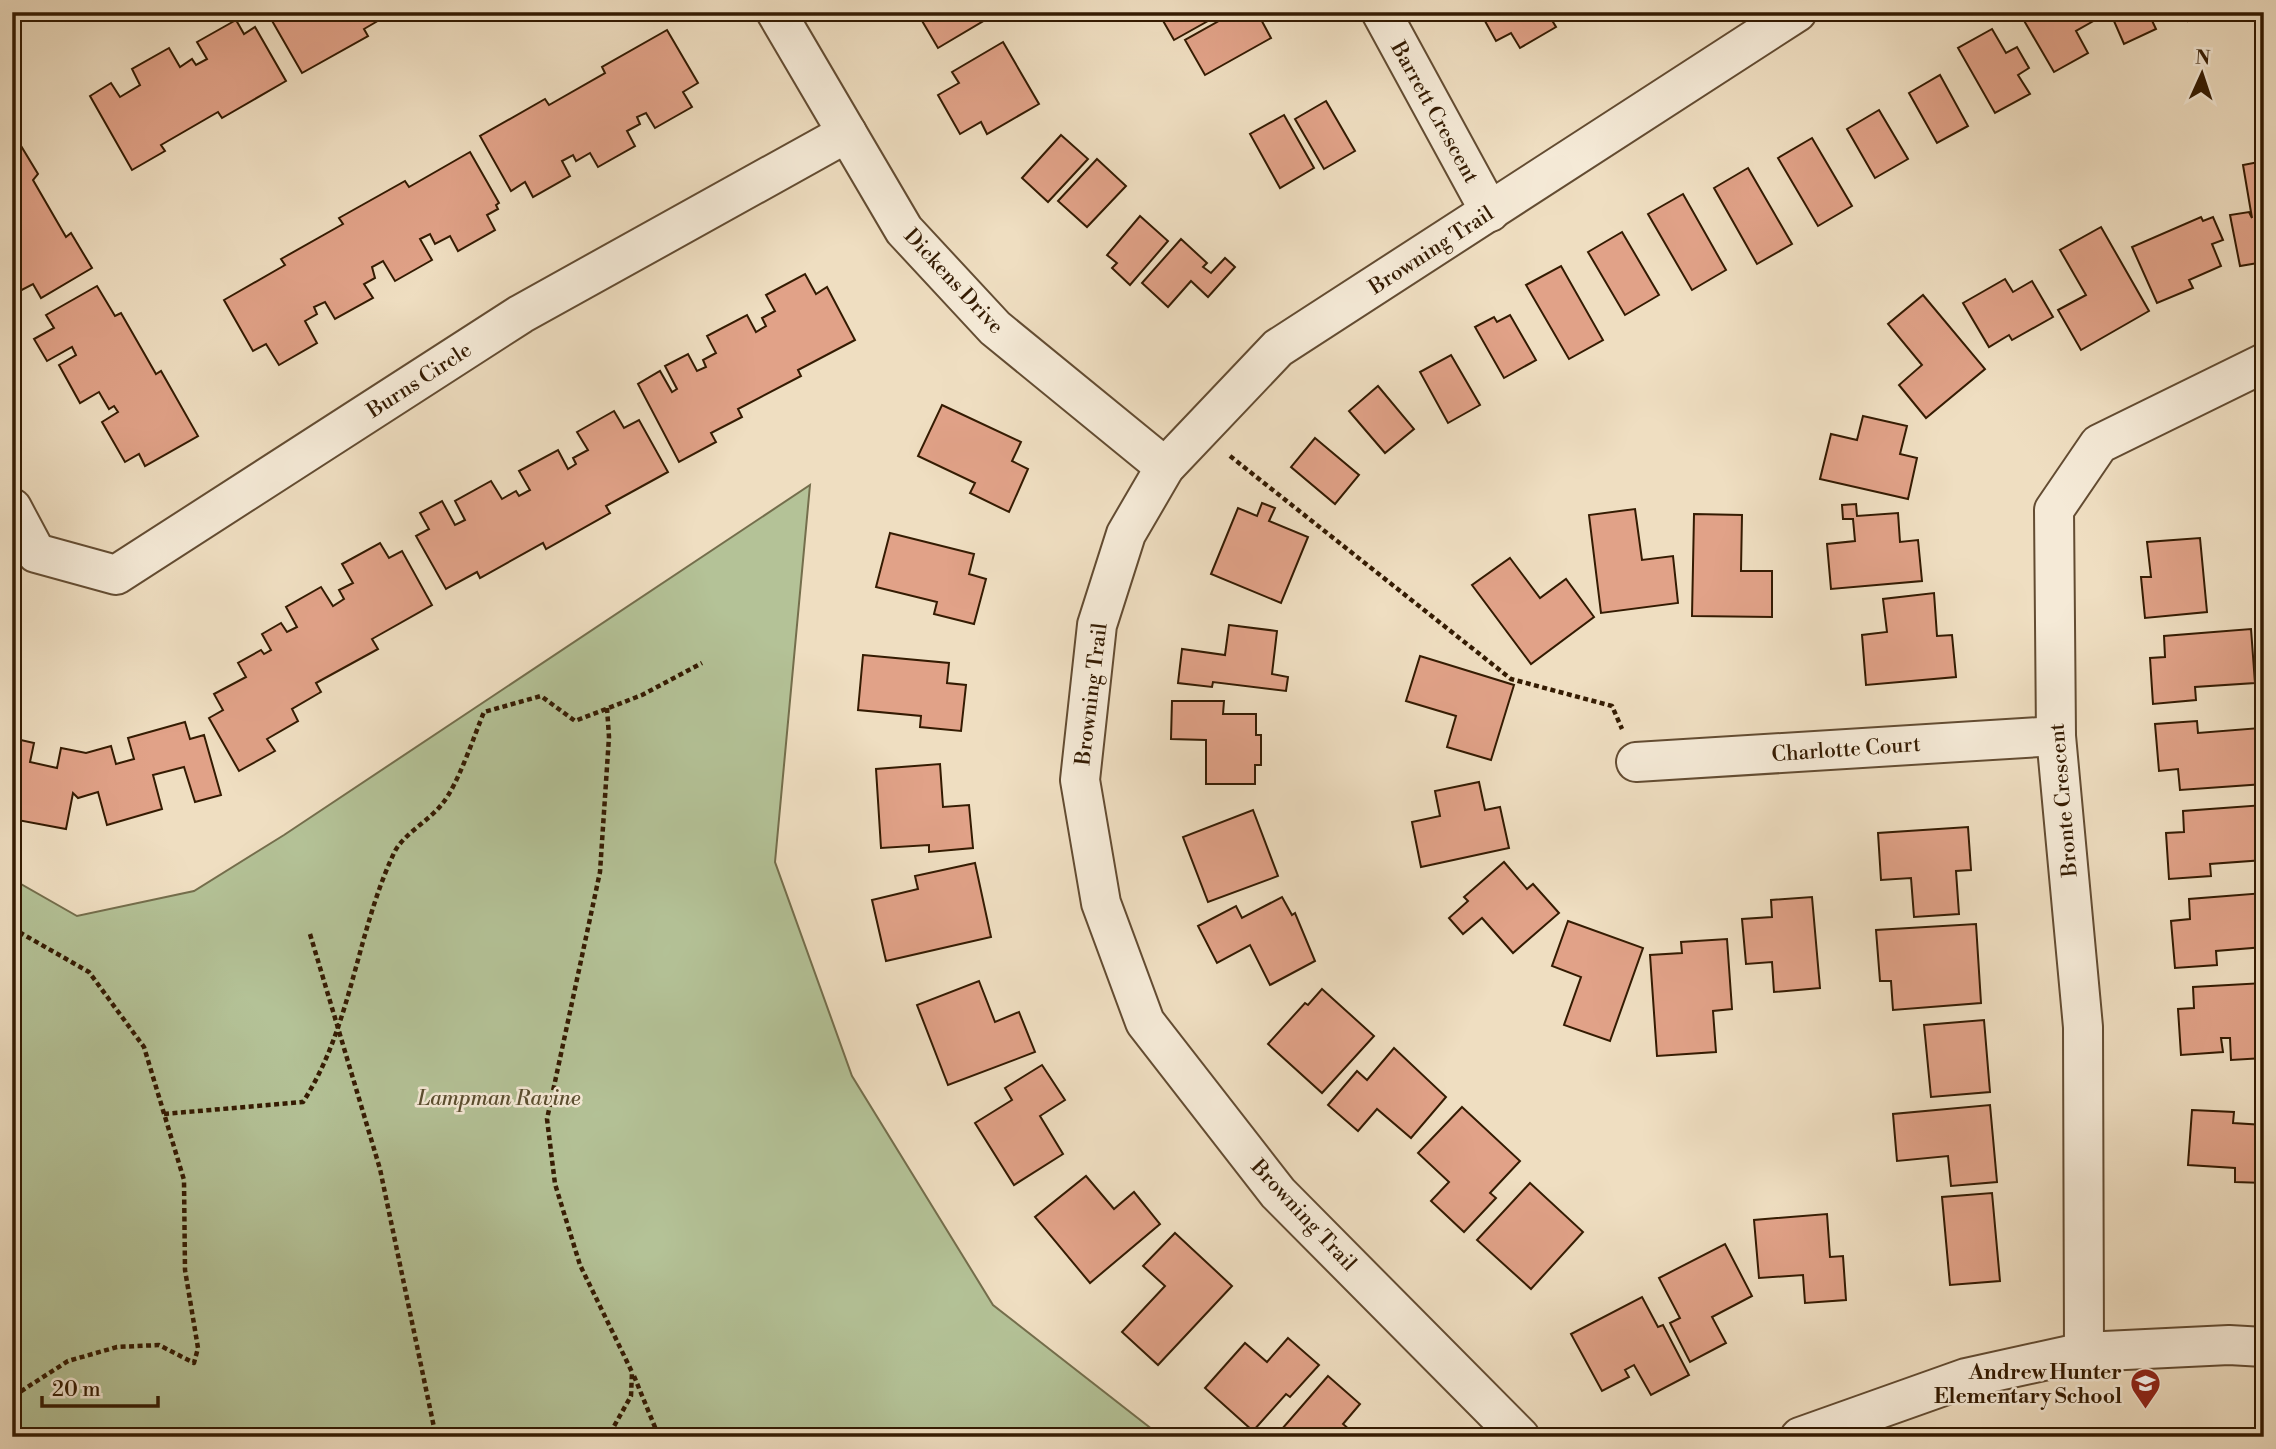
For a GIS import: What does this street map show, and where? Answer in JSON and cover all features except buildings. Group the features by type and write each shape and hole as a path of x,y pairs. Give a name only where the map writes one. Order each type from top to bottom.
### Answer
{"street":[{"name":"Dickens Drive","path":"776,12 904,230 995,328 1165,467"},
{"name":"Barrett Crescent","path":"1381,12 1490,212"},
{"name":"Browning Trail","path":"1520,1437 1270,1182 1145,1022 1101,903 1080,780 1097,625 1126,534 1165,467 1278,348 1797,12"},
{"name":"Burns Circle","path":"12,508 36,552 116,575 522,314 846,133"},
{"name":"Bronte Crescent","path":"2084,1352 2083,1027 2056,736 2054,510 2099,444 2264,363"},
{"name":"Charlotte Court","path":"1636,762 2056,736"},
{"path":"1800,1437 1966,1378 2084,1352 2229,1345 2264,1346"}],"path":[{"path":"1199,432 1511,679 1612,706 1636,762"},
{"path":"164,1114 303,1102 323,1071 338,1035 360,948 395,850 444,803 484,712 541,696 575,721 642,695 702,663"},
{"path":"607,708 609,737 600,872 547,1119 555,1184 580,1265 632,1371 659,1437"},
{"path":"12,928 89,972 144,1046 184,1180 185,1270 198,1348 194,1363 159,1345 117,1347 68,1361 12,1396"},
{"path":"310,934 380,1169 436,1437"},
{"path":"608,1437 631,1396 632,1371"}],"green space":[{"name":"Lampman Ravine","path":"810,485 775,862 852,1076 993,1305 1162,1437 12,1437 12,879 77,916 194,891 284,835"}],"place":[{"name":"Andrew Hunter Elementary School","path":"2145,1411"}]}
